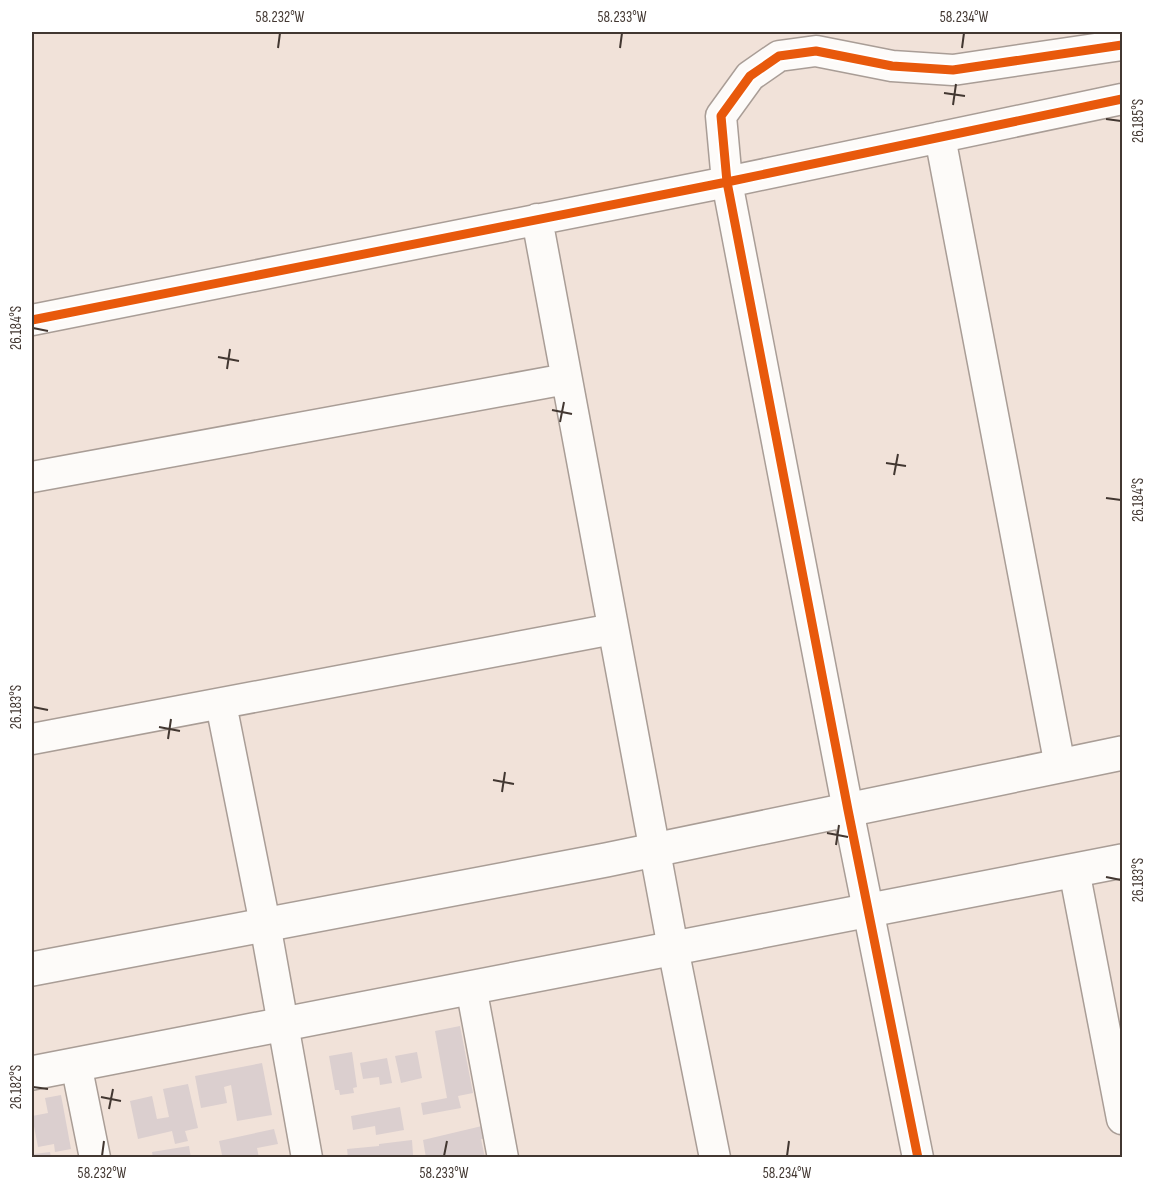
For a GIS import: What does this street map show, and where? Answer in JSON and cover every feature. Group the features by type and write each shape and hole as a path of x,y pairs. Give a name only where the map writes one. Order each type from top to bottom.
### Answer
{"main road":[{"path":"32,969 655,850 1122,753"},
{"path":"32,1073 1122,861"}],"street":[{"path":"918,1158 848,810 727,182 721,116 750,76 779,56 814,41 892,66 953,70 1122,45"},
{"path":"32,320 727,182 1122,99"},
{"path":"940,137 1060,766"},
{"path":"537,219 673,948 715,1158"},
{"path":"32,477 566,379"},
{"path":"32,740 613,629"},
{"path":"221,704 265,924 308,1158"},
{"path":"1074,870 1122,1119"},
{"path":"471,987 503,1158"},
{"path":"76,1064 95,1158"}],"building":[{"path":"460,1026 473,1093 458,1096 461,1108 423,1115 421,1103 447,1098 435,1031"},
{"path":"352,1052 357,1087 353,1088 354,1093 340,1095 339,1090 335,1090 329,1056"},
{"path":"417,1052 422,1078 401,1083 395,1056"},
{"path":"387,1058 392,1083 380,1085 379,1077 363,1079 360,1063"},
{"path":"262,1063 272,1115 237,1121 231,1085 224,1087 227,1103 201,1108 195,1076"},
{"path":"188,1084 198,1128 185,1131 188,1141 175,1144 172,1131 138,1139 130,1101 152,1096 157,1119 169,1117 163,1089"},
{"path":"61,1095 71,1149 55,1152 54,1144 38,1147 32,1116 48,1113 45,1098"},
{"path":"400,1107 404,1130 376,1135 375,1126 353,1130 351,1116"},
{"path":"482,1126 485,1139 481,1139 485,1158 426,1158 423,1140"},
{"path":"274,1129 278,1144 257,1148 259,1158 216,1158 222,1155 219,1141"},
{"path":"412,1140 413,1155 348,1158 347,1149"},
{"path":"189,1146 191,1158 153,1158 152,1152"},
{"path":"50,1152 51,1158 35,1158 34,1154"}],"cycle path":[{"path":"918,1158 848,810 727,182 721,116 750,76 779,56 816,51 892,66 953,70 1122,45"},
{"path":"32,320 727,182 1122,99"}]}
